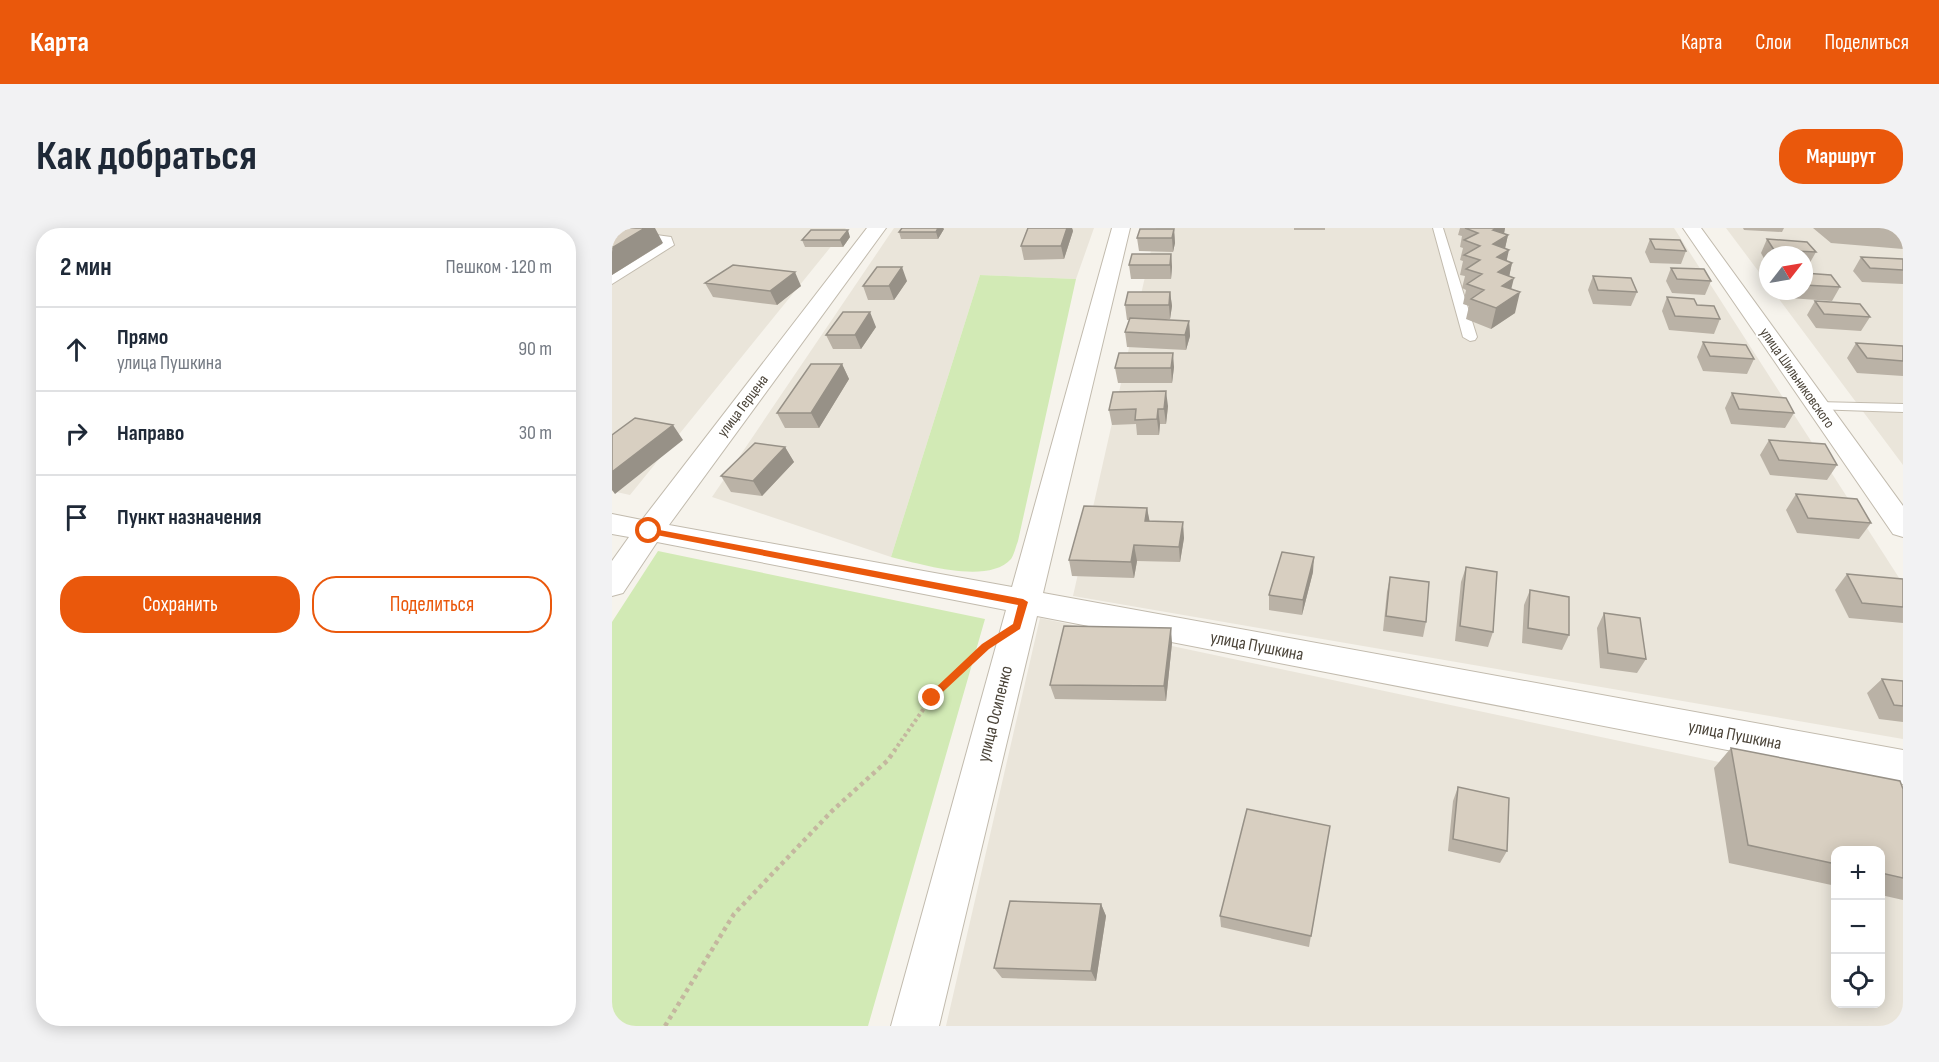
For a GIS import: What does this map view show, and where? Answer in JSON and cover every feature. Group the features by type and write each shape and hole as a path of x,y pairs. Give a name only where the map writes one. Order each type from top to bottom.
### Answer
{"street":[{"name":"улица Герцена","path":"612,585 649,531 877,228"},
{"name":"улица Осипенко","path":"915,1026 1121,228"},
{"name":"улица Шильниковского","path":"1692,228 1903,527"},
{"name":"улица Пушкина","path":"612,524 1020,614 1903,767"}],"lane":[{"path":"1438,228 1470,337"},
{"path":"612,232 667,239 668,245 612,280"},
{"path":"1817,406 1903,408"}],"path":[{"path":"665,1026 734,914 832,811 886,761 932,698 1020,614"}],"shaded area":[{"path":"612,228 846,228 630,495 612,491"},
{"path":"894,228 1094,228 1076,279 980,275 891,557 712,497"},
{"path":"1156,228 1674,228 1903,584 1903,739 1073,596"},
{"path":"1726,228 1843,228 1903,233 1903,465 1780,300 1813,300 1813,246 1759,246 1759,272"},
{"path":"1040,618 1903,801 1903,1026 946,1026"}],"green space":[{"path":"980,275 1076,279 1014,553 1011,559 1000,567 971,572 936,568 891,557"},
{"path":"658,551 985,619 868,1026 612,1026 612,622"}],"building":[{"path":"612,228 645,228 612,248"},
{"path":"902,228 938,228 936,232 899,232"},
{"path":"1028,228 1067,228 1061,246 1021,246"},
{"path":"1465,228 1497,228 1493,230 1508,235 1493,244 1509,250 1497,257 1512,263 1498,272 1514,278 1502,286 1520,292 1496,308 1471,299 1484,290 1467,284 1482,274 1466,269 1480,260 1464,255 1480,246 1464,240 1478,233"},
{"path":"1140,229 1174,229 1172,238 1137,238"},
{"path":"811,230 848,230 840,240 802,240"},
{"path":"1650,239 1680,240 1686,251 1655,249"},
{"path":"1767,239 1807,242 1811,246 1771,246"},
{"path":"1132,254 1171,254 1170,265 1129,265"},
{"path":"1861,257 1903,259 1903,270 1870,268"},
{"path":"733,265 795,272 770,291 705,283"},
{"path":"877,267 902,267 889,286 863,286"},
{"path":"1671,268 1704,269 1711,281 1677,279"},
{"path":"1813,274 1831,275 1840,287 1813,286"},
{"path":"1593,276 1631,278 1637,292 1598,290"},
{"path":"1128,292 1170,292 1169,305 1125,305"},
{"path":"1667,297 1694,299 1697,305 1714,306 1720,319 1675,316"},
{"path":"1815,301 1860,304 1870,317 1824,314"},
{"path":"843,312 870,312 855,335 826,335"},
{"path":"1130,318 1189,321 1185,335 1125,332"},
{"path":"1703,342 1746,345 1754,359 1710,356"},
{"path":"1856,343 1903,346 1903,361 1867,358"},
{"path":"1119,353 1173,353 1171,368 1115,368"},
{"path":"811,364 842,364 811,413 777,413"},
{"path":"1166,391 1164,409 1158,409 1157,419 1135,420 1136,409 1109,410 1113,392"},
{"path":"1732,393 1786,398 1794,413 1739,409"},
{"path":"635,418 673,425 612,472 612,435"},
{"path":"1769,440 1825,444 1837,465 1779,460"},
{"path":"755,443 785,447 753,481 721,476"},
{"path":"1796,494 1857,499 1871,523 1808,518"},
{"path":"1084,506 1147,508 1145,521 1183,522 1179,547 1134,545 1131,562 1069,560"},
{"path":"1282,552 1314,557 1303,600 1269,595"},
{"path":"1466,567 1497,572 1493,632 1460,626"},
{"path":"1847,574 1903,579 1903,607 1862,603"},
{"path":"1390,577 1429,582 1426,622 1386,616"},
{"path":"1530,590 1569,597 1569,635 1528,628"},
{"path":"1604,613 1640,618 1646,659 1608,653"},
{"path":"1064,626 1171,628 1164,686 1050,685"},
{"path":"1882,679 1903,681 1903,706 1894,705"},
{"path":"1731,748 1900,781 1903,789 1903,878 1885,874 1885,846 1831,846 1831,863 1748,845"},
{"path":"1458,787 1509,798 1507,851 1453,839"},
{"path":"1247,809 1330,826 1311,936 1220,916"},
{"path":"1010,901 1101,904 1091,971 994,968"}],"route":[{"path":"649,531 1023,602 1017,626 986,647 932,698"}]}
